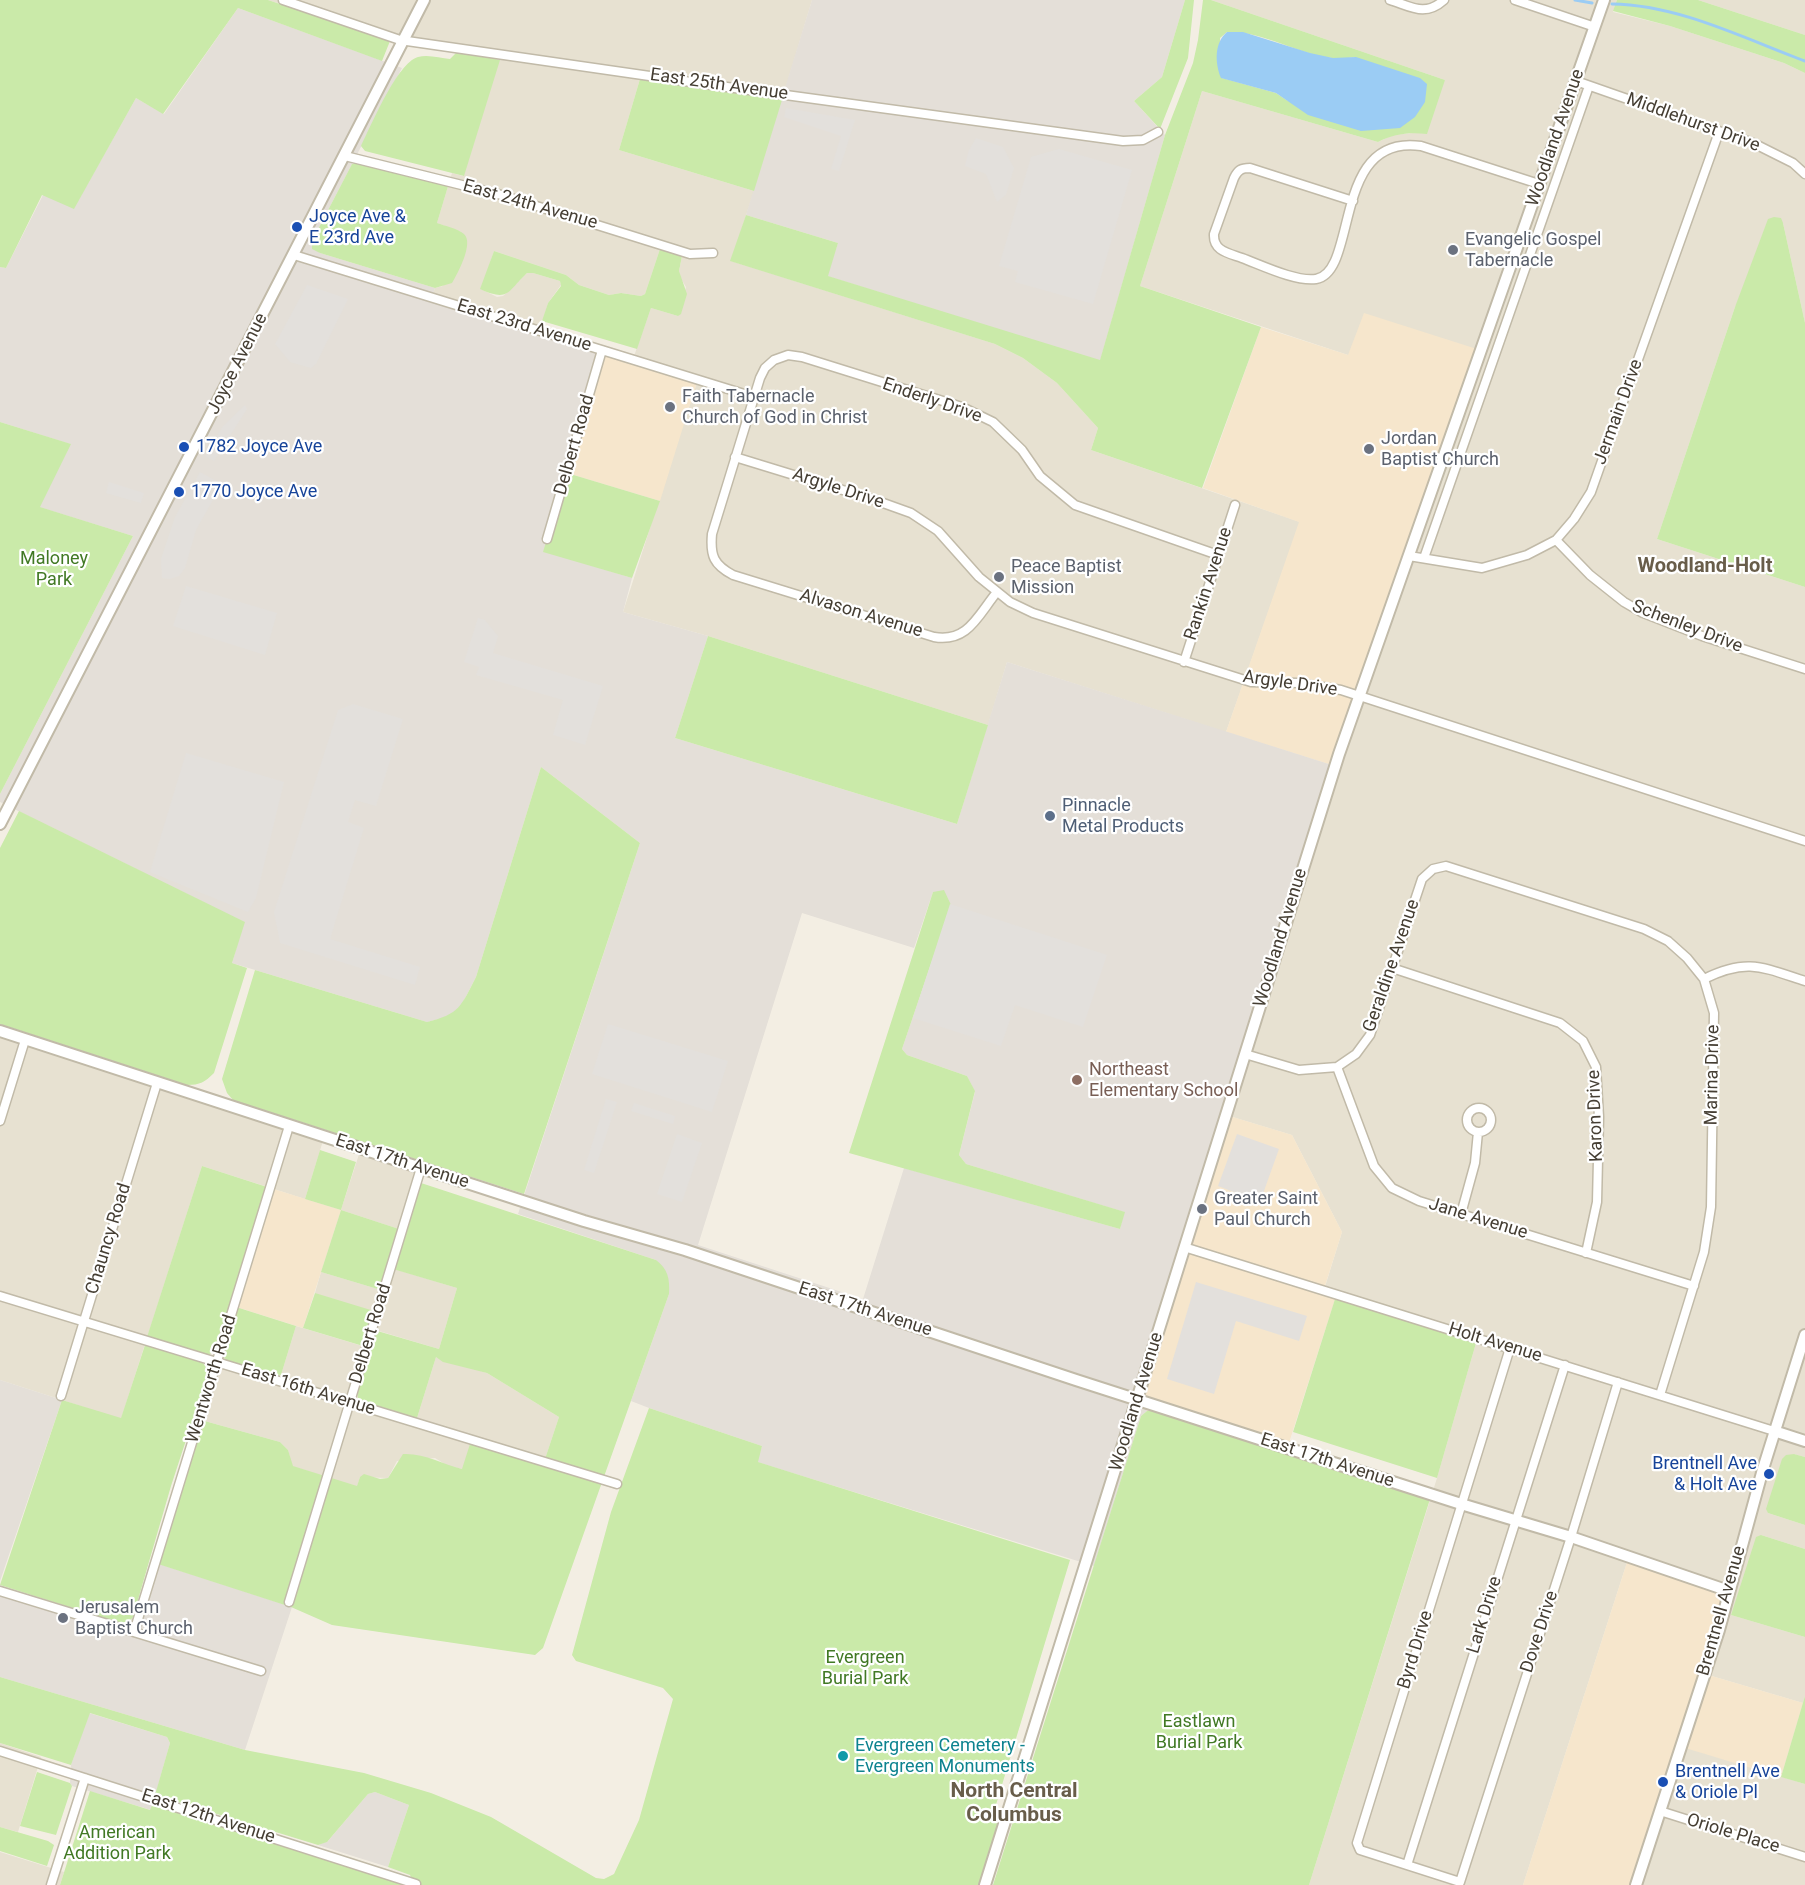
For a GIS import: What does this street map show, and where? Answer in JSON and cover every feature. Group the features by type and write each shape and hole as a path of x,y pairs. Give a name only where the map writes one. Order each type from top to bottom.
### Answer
{"street":[{"name":"East 25th Avenue","path":"284,0 403,40 1123,141 1143,140 1158,132"},
{"name":"Joyce Avenue","path":"0,824 424,0"},
{"path":"1390,0 1424,10 1432,9 1444,0"},
{"path":"1515,0 1595,27"},
{"name":"Woodland Avenue","path":"985,1885 1299,878 1359,696 1604,0"},
{"name":"Middlehurst Drive","path":"1576,81 1753,144 1793,163 1805,174"},
{"path":"1424,558 1589,86"},
{"name":"Jermain Drive","path":"1409,556 1482,568 1527,555 1556,540 1574,519 1591,492 1719,132"},
{"path":"1353,201 1250,168 1242,168 1237,171 1214,234 1216,247 1226,253 1296,276 1315,279 1323,277 1335,258 1366,167 1380,154 1398,146 1409,144 1421,146 1539,184"},
{"name":"East 24th Avenue","path":"345,156 498,194 690,254 713,253"},
{"name":"East 23rd Avenue","path":"294,255 754,397"},
{"name":"Delbert Road","path":"548,539 602,350"},
{"name":"Enderly Drive","path":"754,397 765,368 774,360 788,355 962,408 993,422 1022,450 1040,476 1075,505 1218,555"},
{"path":"735,457 754,397"},
{"name":"Alvason Avenue","path":"735,457 712,534 713,558 721,569 733,575 946,639 958,636 968,628 996,592"},
{"name":"Argyle Drive","path":"735,457 911,513 938,531 979,577 996,592 1033,613 1251,682 1298,682 1341,690 1805,841"},
{"name":"Rankin Avenue","path":"1184,662 1235,506"},
{"name":"Schenley Drive","path":"1556,540 1590,575 1624,602 1643,613 1702,636 1805,669"},
{"name":"Marina Drive","path":"1433,869 1446,866 1458,869 1644,929 1668,941 1687,958 1704,979 1714,1014 1711,1207 1704,1252 1660,1395"},
{"name":"Geraldine Avenue","path":"1337,1067 1356,1054 1370,1035 1422,879 1433,869"},
{"path":"1704,979 1742,965 1754,965 1805,981"},
{"name":"Karon Drive","path":"1392,968 1560,1023 1583,1041 1596,1067 1599,1117 1597,1202 1586,1253"},
{"name":"East 17th Avenue","path":"0,1031 1461,1504 1571,1537 1729,1591"},
{"path":"0,1120 25,1040"},
{"path":"1245,1054 1299,1070 1337,1067"},
{"name":"Jane Avenue","path":"1337,1067 1374,1166 1392,1188 1419,1201 1694,1287"},
{"name":"Chauncy Road","path":"61,1396 157,1083"},
{"name":"Wentworth Road","path":"134,1632 289,1126"},
{"path":"1461,1214 1475,1163 1478,1132"},
{"name":"Delbert Road","path":"289,1602 421,1168"},
{"name":"Holt Avenue","path":"1184,1247 1805,1441"},
{"name":"East 16th Avenue","path":"0,1296 617,1484"},
{"name":"Brentnell Avenue","path":"1636,1885 1719,1630 1774,1431 1805,1335"},
{"name":"Byrd Drive","path":"1460,1882 1360,1850 1357,1844 1510,1348"},
{"name":"Lark Drive","path":"1407,1865 1565,1365"},
{"name":"Dove Drive","path":"1460,1882 1571,1537 1618,1382"},
{"path":"0,1591 261,1671"},
{"name":"East 12th Avenue","path":"0,1751 416,1884"},
{"path":"51,1885 85,1778"},
{"name":"Oriole Place","path":"1660,1811 1805,1857"}],"shaded area":[{"path":"268,0 812,0 782,100 640,79 619,150 754,191 731,261 995,344 1023,358 1057,383 1098,428 1091,450 1300,522 1226,732 1007,662 988,725 708,636 623,612 698,379 633,359 651,308 678,316 686,287 679,271 682,256 660,249 645,294 641,296 621,293 609,295 579,285 566,275 494,251 481,289 497,297 503,296 527,273 560,281 561,285 548,303 540,330 432,297 435,288 443,286 461,232 437,223 452,173 463,176 499,60 390,41"},
{"path":"812,0 1185,0 1162,77 1134,101 1165,135 1100,361 827,276 838,243 746,215"},
{"path":"1211,0 1617,0 1613,12 1670,26 1784,63 1805,73 1805,323 1783,223 1735,307 1657,539 1805,587 1805,1457 1794,1454 1768,1513 1805,1525 1805,1549 1761,1535 1731,1615 1805,1637 1805,1696 1803,1703 1705,1674 1630,1553 1523,1885 1309,1885 1437,1478 1476,1343 1335,1299 1337,1293 1324,1290 1342,1232 1292,1135 1226,1115 1335,766 1348,355 1140,286 1202,91 1378,142 1393,135 1413,133 1445,80"},
{"path":"1698,0 1805,0 1805,35"},
{"path":"238,8 402,68 312,241 320,253 435,288 432,297 604,350 544,551 632,578 623,612 708,636 675,738 957,824 1007,662 1335,766 1138,1397 1147,1411 1141,1416 1094,1566 757,1462 762,1446 631,1401 669,1294 656,1260 518,1214 640,843 541,767 476,977 461,1006 448,1017 427,1022 232,963 244,922 0,802 0,794 133,536 39,507 70,444 0,422 0,267 6,268 43,195 74,208 136,98 164,114","holes":["933,892 951,905 902,1049 907,1055 967,1076 975,1092 959,1155 966,1164 1124,1212 1120,1229 904,1168 863,1299 698,1245 802,913 914,948"]},
{"path":"786,108 855,120 839,171 831,169 841,136 784,117"},
{"path":"976,138 1003,147 1014,168 1006,195 997,202 986,174 965,166 969,150"},
{"path":"1059,149 1132,170 1093,304 1015,282 1018,271 999,266 1031,157"},
{"path":"307,285 348,299 316,364 311,368 290,362 275,344"},
{"path":"1364,313 1480,350 1335,766 1226,732 1299,522 1203,488 1261,327 1348,355"},
{"path":"604,350 698,379 660,501 567,473"},
{"path":"245,405 247,409 214,461 205,456 223,426"},
{"path":"200,472 222,484 196,530 185,568 179,576 170,579 162,578 161,559 175,517"},
{"path":"109,482 144,493 141,503 106,493"},
{"path":"186,586 277,613 265,655 173,626"},
{"path":"478,618 485,620 498,636 493,653 603,686 585,745 553,735 563,700 476,675 479,667 464,662"},
{"path":"353,704 403,719 376,806 355,800 348,822 364,828 330,939 420,967 415,985 280,943 274,912 338,710"},
{"path":"186,753 284,782 256,898 248,912 150,872"},
{"path":"950,904 1107,955 1083,1027 1015,1005 1001,1046 913,1018"},
{"path":"0,1024 326,1131 305,1199 202,1166 121,1419 0,1380"},
{"path":"608,1024 728,1061 712,1112 592,1074"},
{"path":"606,1099 617,1102 594,1173 584,1170"},
{"path":"634,1103 675,1116 673,1124 631,1111"},
{"path":"1226,1115 1292,1135 1342,1232 1324,1289 1337,1293 1286,1452 1160,1411 1147,1411 1138,1397"},
{"path":"677,1134 702,1143 682,1202 657,1194"},
{"path":"1237,1134 1279,1149 1260,1202 1218,1186"},
{"path":"363,1142 427,1163 405,1231 341,1210"},
{"path":"267,1187 341,1210 303,1328 230,1305"},
{"path":"388,1267 457,1288 439,1349 369,1328 315,1293 321,1272 381,1290"},
{"path":"1196,1282 1307,1316 1299,1341 1236,1321 1214,1394 1167,1379"},
{"path":"296,1326 369,1348 358,1398 417,1418 436,1357 487,1373 559,1417 543,1465 462,1469 448,1466 435,1458 397,1461 388,1478 360,1477 357,1487 292,1466 288,1450 280,1442 194,1418 209,1370 223,1357 228,1361 276,1376 281,1375"},
{"path":"0,1380 62,1400 0,1581"},
{"path":"1630,1553 1728,1587 1705,1674 1803,1703 1781,1777 1682,1747 1637,1885 1523,1885"},
{"path":"150,1561 292,1607 245,1750 0,1677 0,1585 120,1623 129,1622 133,1617"},
{"path":"89,1713 167,1737 170,1743 151,1810 72,1786 70,1783 71,1765"},
{"path":"0,1743 41,1757 18,1832 0,1827"},
{"path":"1682,1746 1805,1784 1805,1885 1637,1885"},
{"path":"375,1792 409,1805 388,1867 318,1845 328,1841 368,1794"},
{"path":"0,1852 64,1872 60,1885 0,1885"}],"green space":[{"path":"0,0 268,0 390,41 382,61 238,8 163,114 136,98 74,209 42,195 6,268 0,267"},
{"path":"1185,0 1194,0 1188,58 1160,129 1134,101 1162,77"},
{"path":"1203,0 1211,0 1445,80 1427,134 1401,134 1378,142 1202,91 1140,286 1261,327 1202,488 1091,450 1098,428 1057,383 1023,358 995,344 730,261 746,215 838,243 828,276 1100,360 1165,135 1193,63","holes":["1227,32 1241,33 1319,56 1356,57 1288,101 1276,93 1222,78 1220,38"]},
{"path":"1617,0 1698,0 1805,35 1805,73 1784,63 1670,26 1613,11"},
{"path":"457,52 500,60 464,176 365,151 361,146 385,96 410,62 422,56 450,59"},
{"path":"640,79 782,100 754,191 619,150"},
{"path":"363,161 449,183 437,223 461,232 467,238 464,258 452,283 435,288 312,249 312,241 352,164"},
{"path":"1781,218 1783,223 1805,323 1805,587 1657,539 1735,307 1768,219"},
{"path":"660,249 682,256 679,271 687,294 681,314 678,316 651,308 637,349 542,321 548,303 561,286 560,281 527,273 511,290 502,295 480,289 494,251 566,275 579,285 609,295 621,293 641,296 645,294"},
{"name":"Maloney Park","path":"0,422 71,444 40,507 133,536 0,794"},
{"path":"567,473 660,501 632,578 543,552"},
{"path":"708,636 988,725 957,824 675,738"},
{"path":"541,767 640,843 524,1194 233,1100 227,1093 222,1079 255,970 427,1022 446,1016 463,1002 476,977"},
{"path":"19,811 245,922 232,963 247,968 214,1073 205,1081 187,1085 0,1024 0,848"},
{"path":"944,890 951,905 902,1049 907,1055 967,1076 975,1091 959,1155 966,1164 1125,1212 1120,1229 849,1153 933,892"},
{"path":"320,1150 356,1162 341,1210 305,1199"},
{"path":"202,1166 267,1187 216,1348 210,1354 205,1355 147,1337"},
{"path":"421,1183 656,1260 666,1271 668,1279 669,1294 543,1648 535,1655 332,1625 291,1607 158,1564 201,1420 280,1442 288,1450 293,1466 357,1486 360,1477 364,1474 380,1479 388,1478 403,1454 426,1457 462,1469 470,1444 591,1478 592,1472 545,1459 559,1417 487,1373 443,1362 436,1357 417,1418 358,1398 357,1391 374,1330 439,1349 457,1288 393,1269"},
{"path":"341,1210 399,1229 381,1290 321,1272"},
{"path":"315,1293 374,1311 363,1346 303,1328"},
{"path":"1335,1299 1476,1343 1437,1478 1293,1432"},
{"path":"236,1307 296,1326 281,1375 276,1376 228,1361 223,1357 222,1351"},
{"path":"145,1345 201,1361 209,1370 171,1486 133,1617 129,1622 120,1623 0,1585 62,1400 121,1418"},
{"name":"Evergreen Burial Park","path":"649,1408 762,1446 758,1462 1070,1560 995,1808 1002,1811 979,1885 415,1885 410,1875 388,1867 409,1805 375,1792 368,1794 327,1842 318,1845 155,1795 170,1743 167,1737 90,1713 71,1765 0,1743 0,1677 245,1750 364,1773 431,1793 491,1817 596,1878 604,1879 614,1874 639,1820 673,1699 663,1688 576,1661 572,1655 611,1512"},
{"name":"Eastlawn Burial Park","path":"1147,1411 1160,1411 1430,1499 1309,1885 993,1885 1141,1416"},
{"path":"1794,1454 1805,1457 1805,1525 1768,1513 1766,1509 1782,1459 1786,1455"},
{"path":"1761,1535 1805,1549 1805,1637 1731,1615 1756,1537"},
{"path":"1805,1696 1805,1784 1781,1777"},
{"path":"37,1772 70,1783 72,1786 56,1835 20,1826"},
{"name":"American Addition Park","path":"90,1791 150,1810 153,1803 404,1885 60,1885"},
{"path":"0,1827 48,1841 54,1845 47,1866 0,1851"}],"water":[{"path":"1227,32 1243,32 1333,58 1356,57 1420,78 1427,84 1425,102 1415,117 1400,128 1361,131 1308,115 1276,93 1221,78 1217,54 1220,42"}],"waterway":[{"path":"1575,0 1592,3"},
{"path":"1612,4 1662,10 1686,16 1805,61"}],"place":[{"name":"Joyce Ave & E 23rd Ave","path":"297,227"},
{"name":"Evangelic Gospel Tabernacle","path":"1453,250"},
{"name":"Faith Tabernacle Church of God in Christ","path":"670,407"},
{"name":"1782 Joyce Ave","path":"184,447"},
{"name":"Jordan Baptist Church","path":"1369,449"},
{"name":"1770 Joyce Ave","path":"179,492"},
{"name":"Peace Baptist Mission","path":"999,577"},
{"name":"Pinnacle Metal Products","path":"1050,816"},
{"name":"Northeast Elementary School","path":"1077,1080"},
{"name":"Greater Saint Paul Church","path":"1202,1209"},
{"name":"Brentnell Ave & Holt Ave","path":"1769,1474"},
{"name":"Jerusalem Baptist Church","path":"63,1618"},
{"name":"Evergreen Cemetery - Evergreen Monuments","path":"843,1756"},
{"name":"Brentnell Ave & Oriole Pl","path":"1663,1782"}],"district":[{"name":"Woodland-Holt","path":"1705,567"},
{"name":"North Central Columbus","path":"1014,1804"}]}
